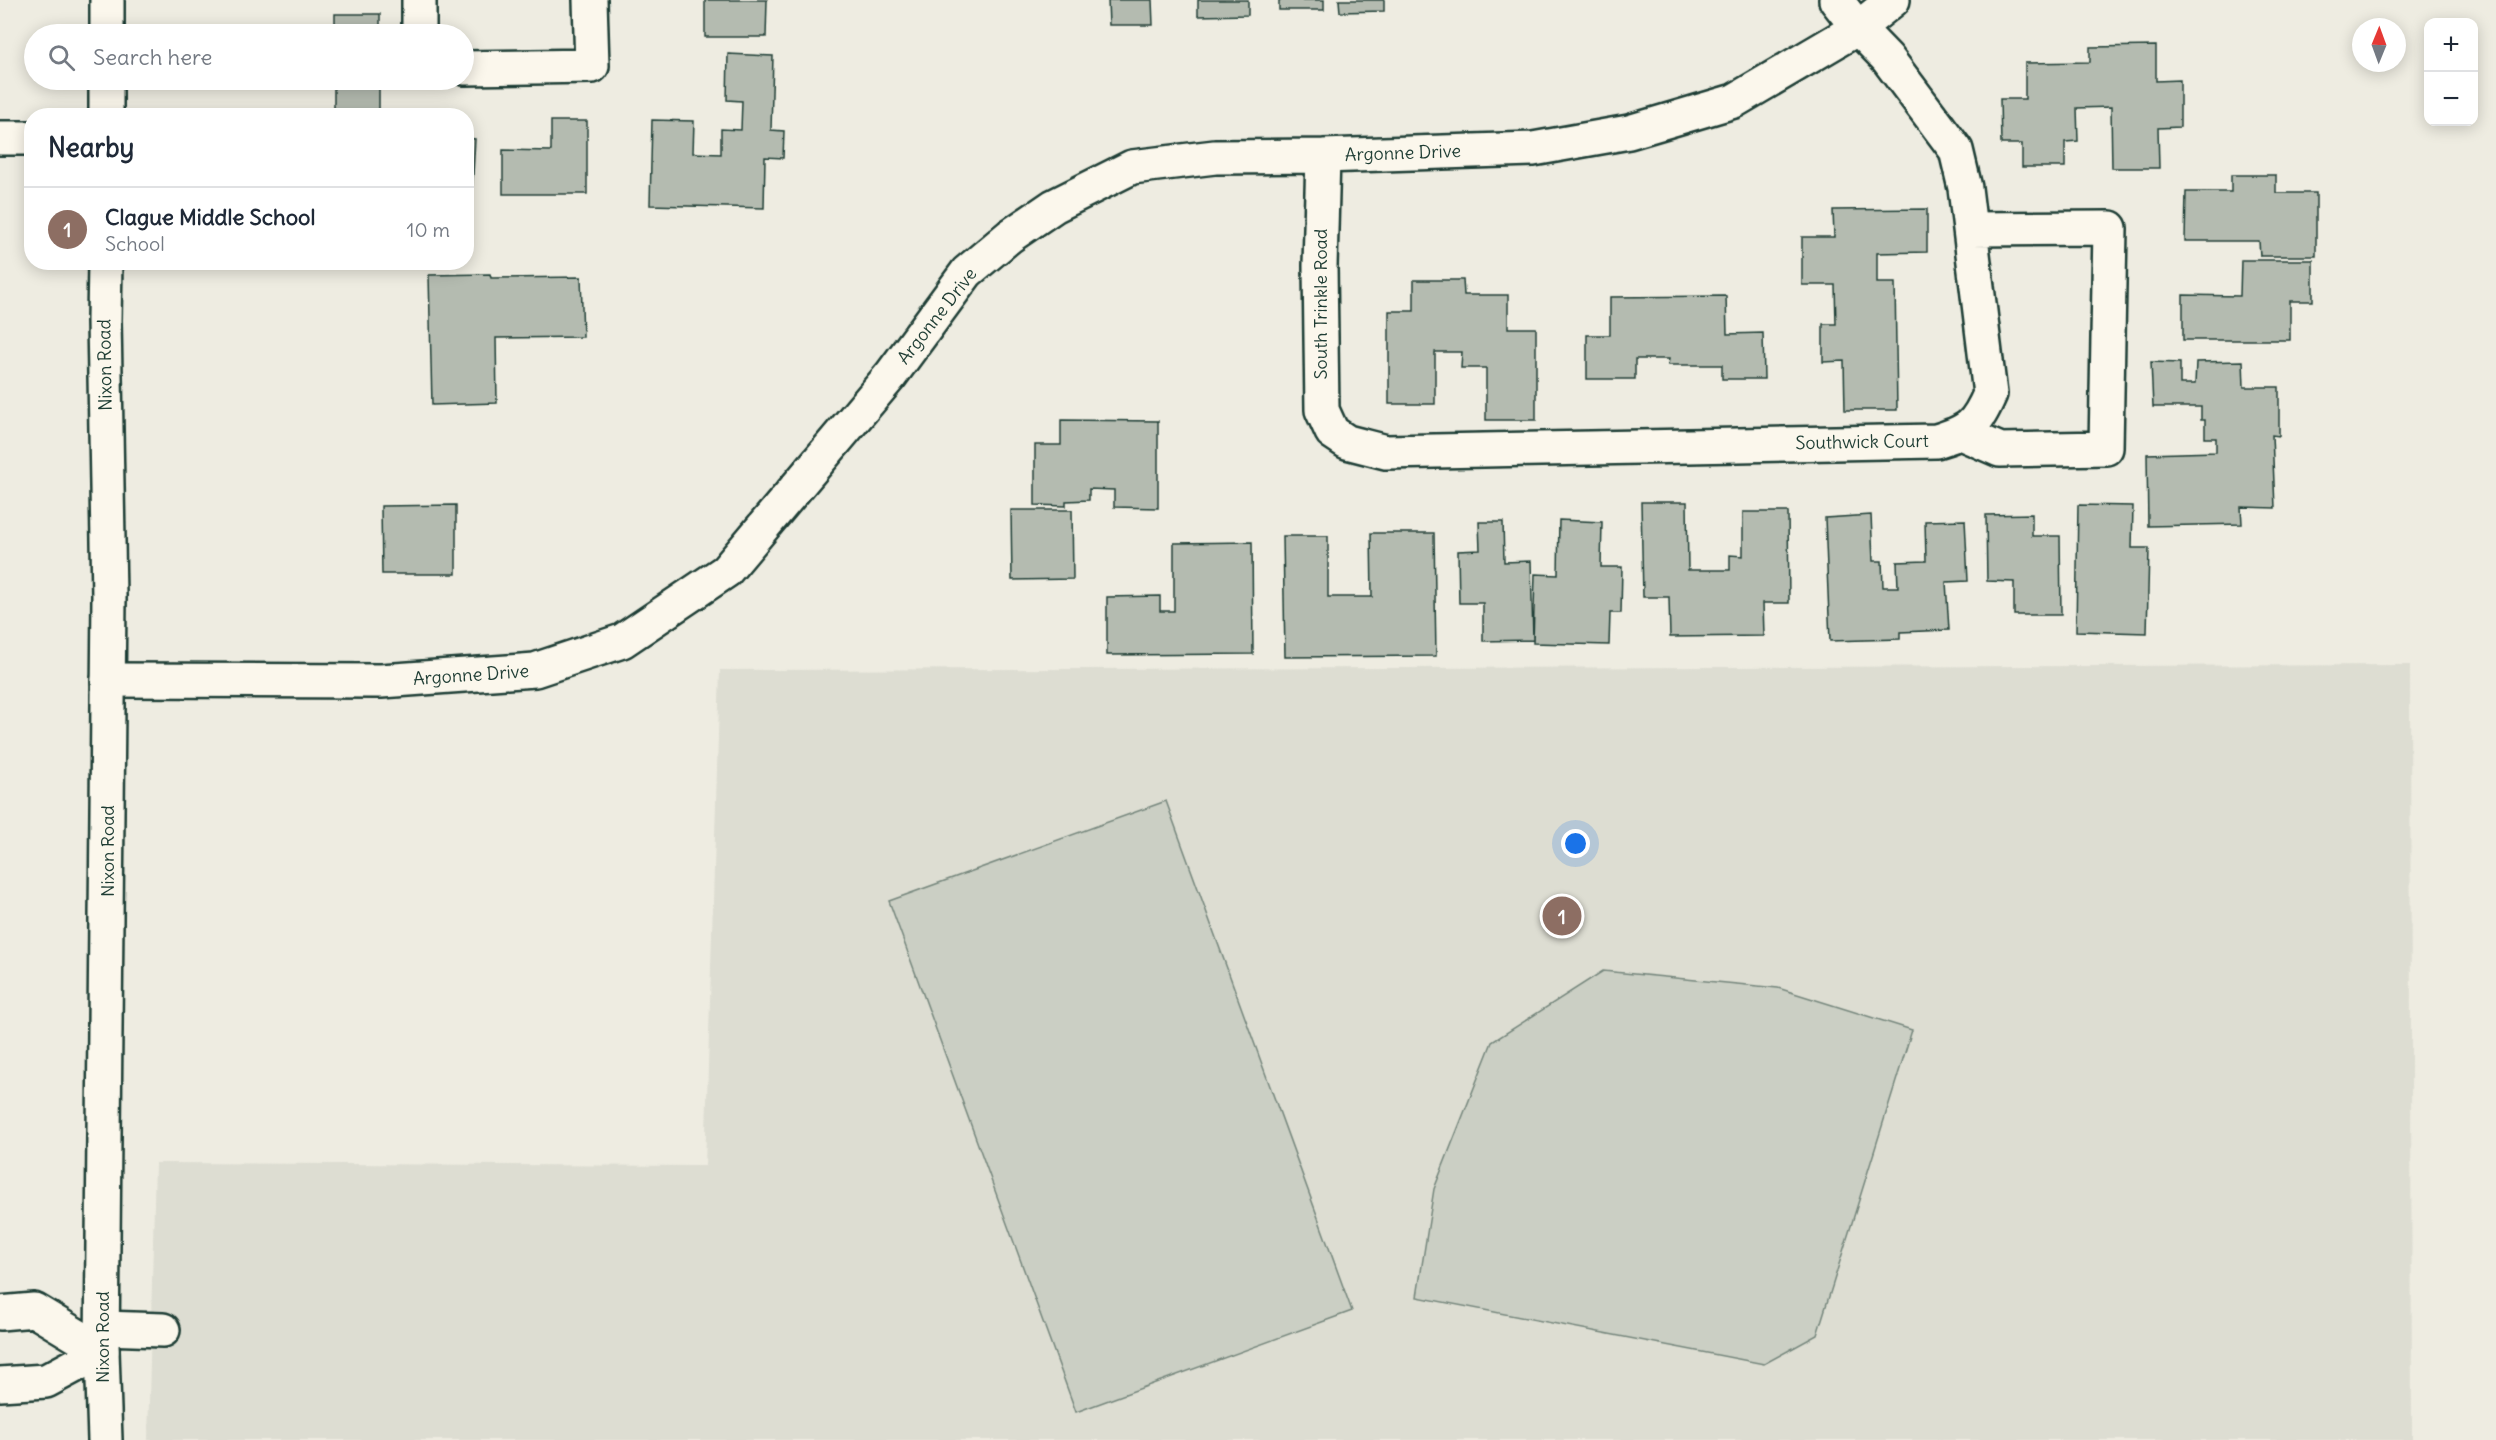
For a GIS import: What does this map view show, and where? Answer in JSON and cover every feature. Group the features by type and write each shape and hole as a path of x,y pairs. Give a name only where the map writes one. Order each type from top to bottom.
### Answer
{"street":[{"path":"106,24 107,0"},
{"path":"419,0 419,24"},
{"path":"474,68 592,66 590,0"},
{"name":"Southwick Court","path":"1347,442 1386,452 1398,452 1936,441 1961,433 1979,418 1990,394 1971,229 1956,150 1893,66 1836,0"},
{"name":"Argonne Drive","path":"108,680 381,681 511,672 535,670 622,641 726,571 891,375 968,272 1010,236 1053,206 1132,167 1215,157 1533,149 1629,132 1734,101 1858,28 1893,0"},
{"path":"106,90 106,108"},
{"path":"0,138 24,138"},
{"name":"South Trinkle Road","path":"1323,156 1320,266 1322,410 1332,432 1347,442"},
{"path":"1961,433 2000,450 2106,448 2110,228 1971,229"},
{"name":"Nixon Road","path":"105,270 108,680 103,1340 105,1440"},
{"path":"0,1313 34,1310 103,1340"},
{"path":"0,1384 46,1381 103,1340 164,1330"}],"shaded area":[{"path":"2410,665 2412,1440 148,1440 155,1163 705,1166 720,670"},
{"path":"1166,801 1352,1311 1076,1412 889,901"},
{"path":"1603,971 1778,988 1912,1030 1817,1335 1764,1364 1417,1297 1434,1189 1492,1042"}],"building":[{"path":"705,0 767,0 766,37 705,37"},
{"path":"1108,0 1152,0 1153,25 1109,25"},
{"path":"1198,0 1248,0 1248,15 1198,16"},
{"path":"1279,0 1324,0 1324,10 1279,10"},
{"path":"1339,0 1384,0 1384,11 1340,12"},
{"path":"335,14 380,14 380,24 335,24"},
{"path":"2156,46 2156,81 2180,80 2180,127 2158,128 2159,168 2112,168 2111,107 2077,108 2078,141 2065,142 2065,167 2022,167 2022,144 2001,144 2000,99 2025,99 2025,63 2090,62 2090,47"},
{"path":"728,54 773,56 771,130 784,131 783,158 765,157 764,208 650,205 652,120 694,121 693,153 721,154 721,129 741,130 742,101 727,100"},
{"path":"334,90 379,90 379,108 334,108"},
{"path":"551,121 587,121 587,194 503,194 503,150 551,151"},
{"path":"2231,175 2276,175 2276,193 2316,193 2316,256 2260,256 2259,241 2185,241 2186,192 2231,192"},
{"path":"1927,209 1927,252 1877,253 1877,283 1895,283 1897,410 1845,410 1844,361 1823,362 1823,324 1836,324 1835,285 1802,285 1802,237 1834,237 1833,210"},
{"path":"2241,260 2313,260 2313,301 2290,301 2290,340 2183,340 2183,295 2240,296"},
{"path":"490,274 491,278 581,277 583,337 496,338 497,403 432,405 429,275"},
{"path":"1414,280 1463,280 1464,295 1508,295 1508,328 1536,328 1536,420 1486,420 1486,368 1461,368 1462,352 1435,352 1435,404 1389,404 1389,311 1414,311"},
{"path":"1726,296 1727,334 1763,333 1764,379 1722,379 1722,365 1668,365 1669,359 1635,359 1635,379 1587,379 1587,335 1610,335 1610,297"},
{"path":"2243,361 2244,387 2279,387 2279,436 2272,435 2275,508 2241,507 2242,524 2148,526 2147,454 2216,452 2216,438 2205,438 2205,420 2201,420 2201,407 2153,407 2151,362 2180,363 2180,384 2195,384 2196,362"},
{"path":"1061,420 1158,421 1158,508 1114,507 1114,490 1089,489 1089,500 1066,501 1066,506 1035,505 1035,445 1061,445"},
{"path":"1641,502 1687,502 1688,570 1730,570 1730,555 1743,556 1743,512 1788,512 1789,603 1763,603 1764,636 1670,637 1669,597 1643,597"},
{"path":"456,505 456,574 382,574 381,506"},
{"path":"2078,505 2133,506 2132,548 2149,548 2147,633 2076,631"},
{"path":"1011,510 1072,510 1073,579 1012,580"},
{"path":"2032,514 2032,536 2060,536 2061,615 2014,615 2014,582 1987,581 1986,515"},
{"path":"1871,515 1873,561 1882,561 1883,587 1898,587 1897,562 1926,561 1925,521 1965,520 1968,581 1946,582 1949,630 1900,632 1900,639 1830,641 1825,518"},
{"path":"1559,520 1602,522 1601,567 1622,567 1621,613 1610,613 1609,645 1533,643 1535,574 1558,575"},
{"path":"1479,522 1503,522 1504,562 1531,561 1533,640 1483,641 1483,603 1459,603 1458,551 1480,550"},
{"path":"1371,533 1434,533 1436,656 1285,657 1283,536 1328,536 1328,597 1372,597"},
{"path":"1252,542 1253,654 1107,655 1107,597 1160,596 1160,611 1174,611 1174,543"}],"place":[{"name":"Clague Middle School","path":"1562,916"}]}
